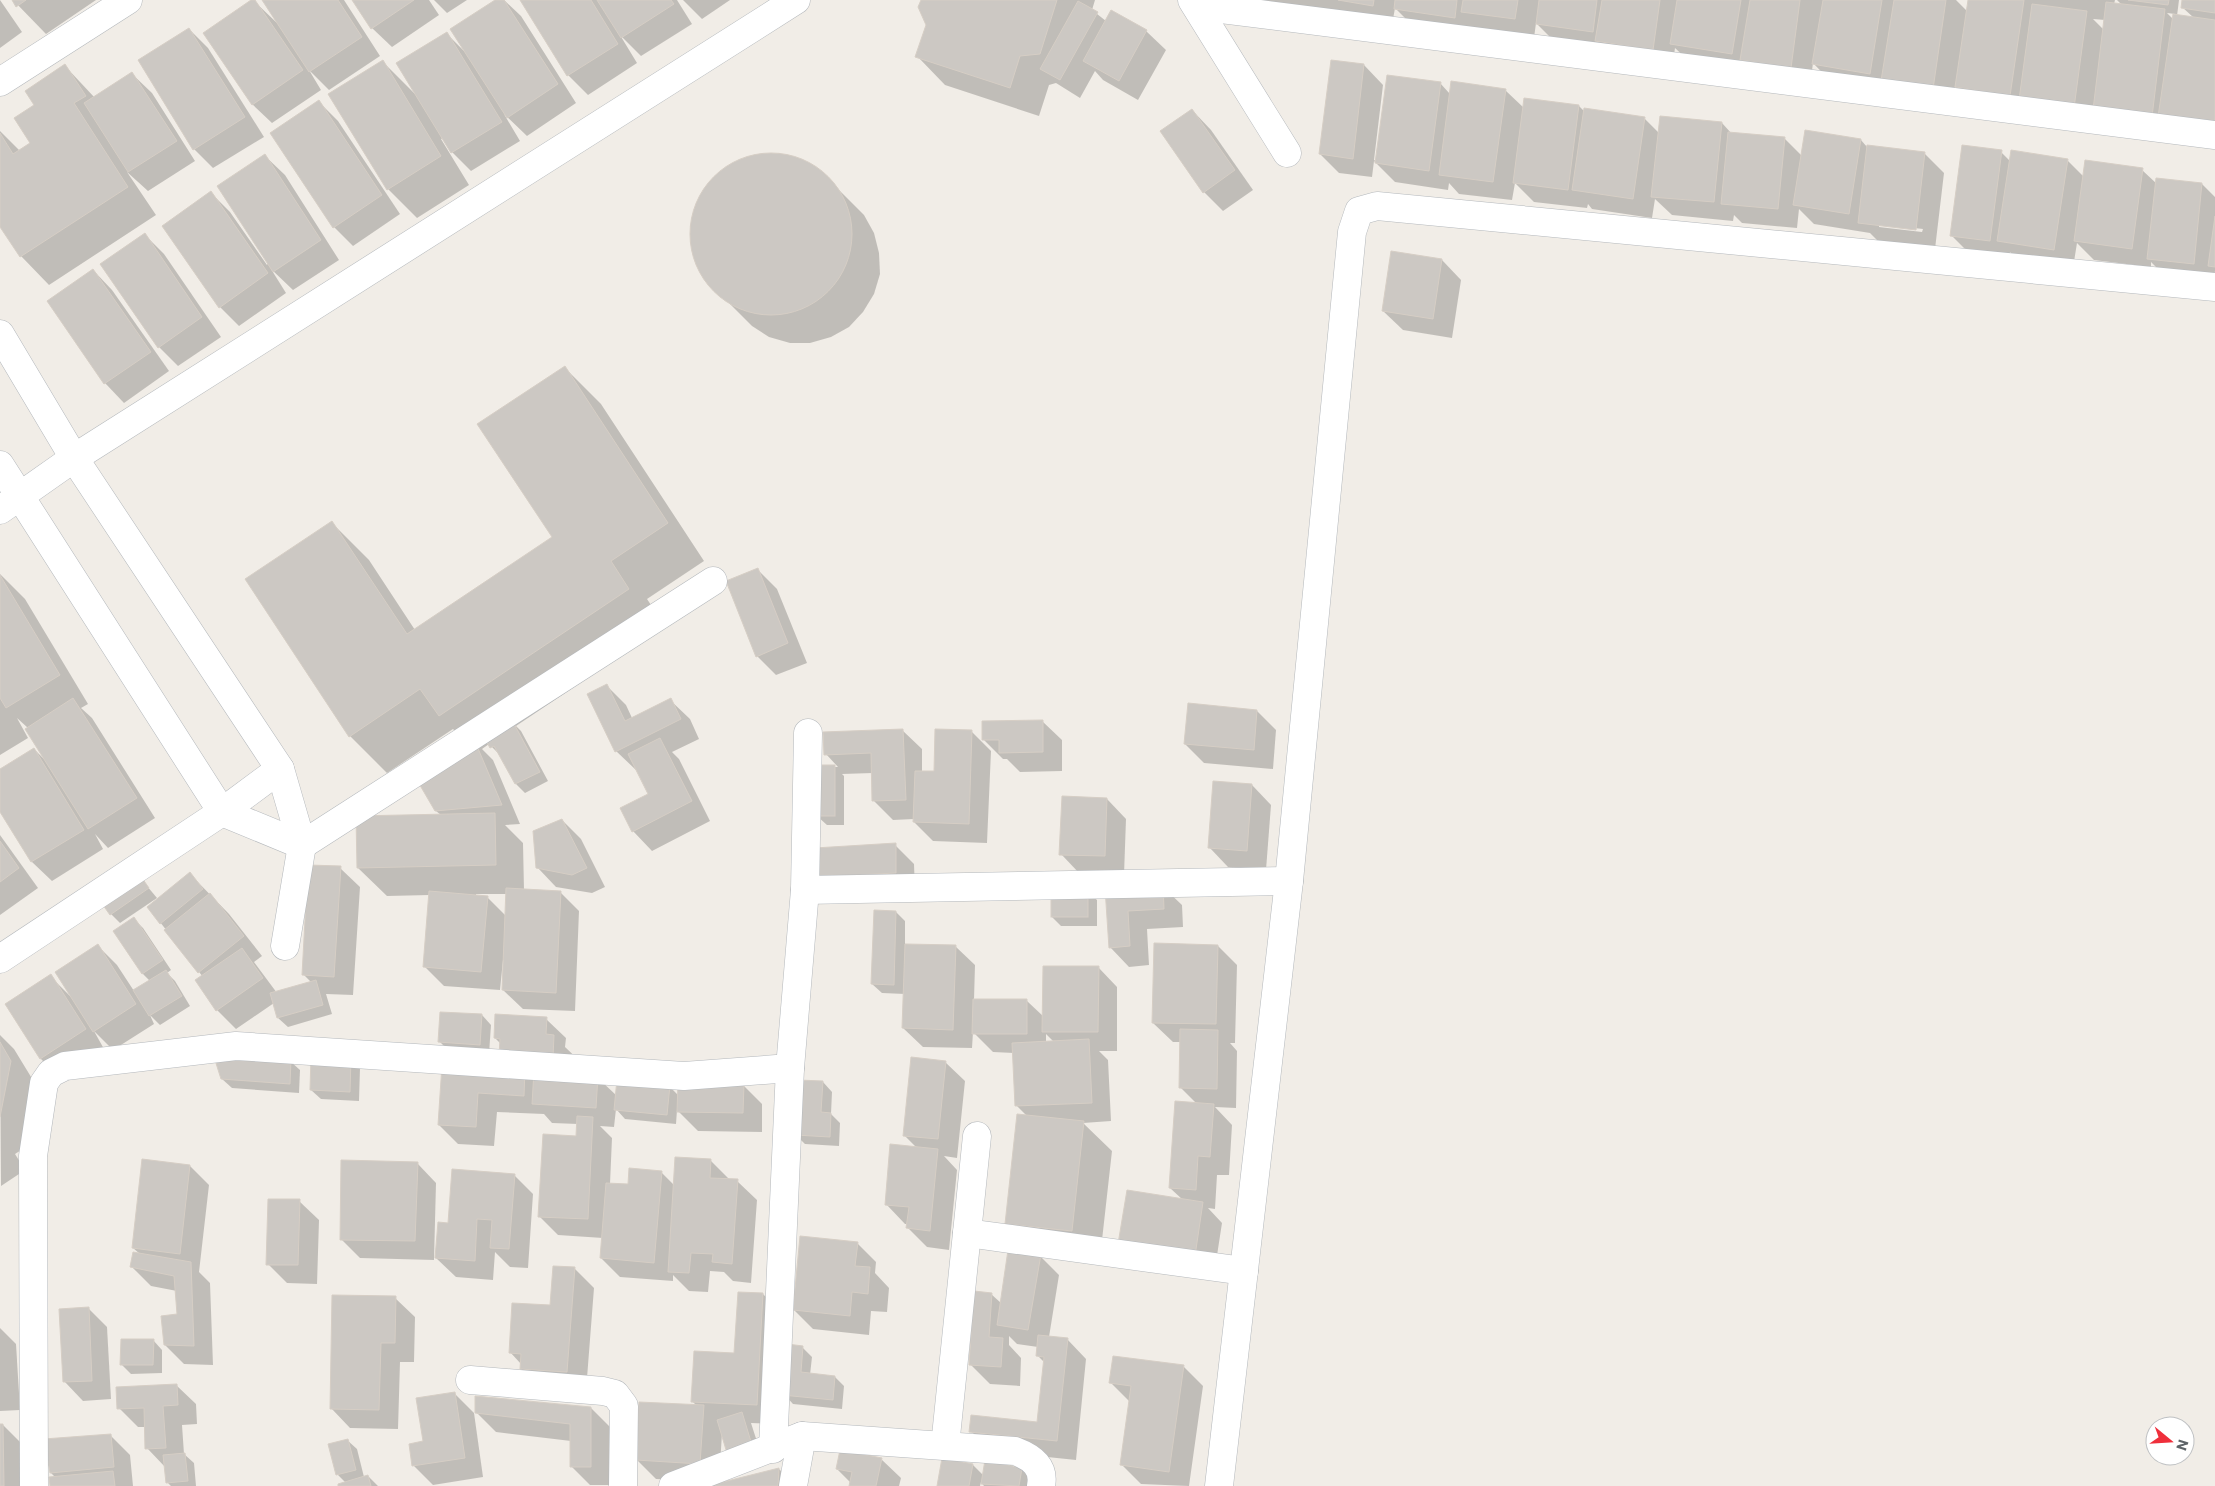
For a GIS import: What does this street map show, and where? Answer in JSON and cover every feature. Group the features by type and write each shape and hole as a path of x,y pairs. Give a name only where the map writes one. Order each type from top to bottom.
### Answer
{"street":[{"path":"0,82 128,0"},
{"path":"10,504 74,458 796,0"},
{"path":"1194,3 2215,135"},
{"path":"1194,3 1288,153"},
{"path":"1219,1486 1289,881 1352,232 1359,211 1377,206 2215,287"},
{"path":"0,334 74,458 280,769 302,845 285,946"},
{"path":"0,465 10,504 222,812 302,845"},
{"path":"302,845 713,581"},
{"path":"773,1449 790,1068 805,890 808,733"},
{"path":"0,959 222,812 280,769"},
{"path":"805,890 1289,881"},
{"path":"34,1486 33,1156 44,1083 51,1073 65,1066 236,1046 684,1076 790,1068"},
{"path":"945,1446 978,1136"},
{"path":"967,1233 1244,1271"},
{"path":"470,1380 603,1391 615,1394 624,1406 623,1486"},
{"path":"793,1486 802,1436"},
{"path":"673,1486 773,1449 802,1436 1015,1451 1030,1456 1039,1467 1042,1480 1041,1486"}],"building":[{"path":"12,0 26,0 16,7"},
{"path":"251,0 255,0 303,70 252,105 203,33"},
{"path":"262,0 338,0 362,37 309,72"},
{"path":"352,0 414,0 371,29"},
{"path":"495,0 504,0 558,84 507,118 450,29"},
{"path":"520,0 591,0 618,44 567,76"},
{"path":"597,0 671,0 674,4 621,38"},
{"path":"921,0 1057,0 1040,54 1020,56 1010,88 915,57 926,25 918,7"},
{"path":"1338,0 1374,0 1373,6"},
{"path":"1395,0 1457,0 1455,18 1394,9"},
{"path":"1463,0 1518,0 1515,19 1461,12"},
{"path":"1539,0 1597,0 1593,32 1536,24"},
{"path":"1602,0 1660,0 1653,50 1595,41"},
{"path":"1677,0 1741,0 1732,54 1670,44"},
{"path":"1750,0 1800,0 1791,68 1740,60"},
{"path":"1823,0 1882,0 1870,74 1812,64"},
{"path":"1894,0 1946,0 1933,89 1881,81"},
{"path":"1968,0 2024,0 2010,96 1955,87"},
{"path":"2128,0 2169,0 2168,5"},
{"path":"2182,0 2215,0 2215,13 2181,8"},
{"path":"1078,1 1098,12 1060,80 1040,69"},
{"path":"2106,2 2165,9 2152,117 2093,110"},
{"path":"2032,4 2087,11 2074,108 2019,100"},
{"path":"1111,10 1147,30 1119,81 1083,61"},
{"path":"2173,14 2215,20 2215,117 2213,132 2157,124"},
{"path":"189,28 245,117 193,150 138,60"},
{"path":"447,32 502,122 451,153 396,63"},
{"path":"383,60 441,156 387,190 328,94"},
{"path":"1331,60 1364,64 1353,159 1319,154"},
{"path":"65,64 86,96 74,103 128,187 20,257 0,227 0,133 13,154 30,143 14,118 34,105 25,91"},
{"path":"132,72 177,141 128,172 84,103"},
{"path":"1387,75 1441,82 1429,171 1375,163"},
{"path":"1451,81 1506,89 1493,182 1439,175"},
{"path":"1524,98 1579,105 1568,190 1513,183"},
{"path":"319,100 382,195 333,228 270,133"},
{"path":"1584,108 1645,117 1633,199 1572,190"},
{"path":"1192,109 1235,170 1203,193 1160,131"},
{"path":"1660,116 1722,122 1714,202 1651,197"},
{"path":"1805,130 1861,139 1849,214 1793,205"},
{"path":"1728,132 1785,137 1778,209 1721,204"},
{"path":"1867,145 1925,152 1916,230 1858,223"},
{"path":"1962,145 2002,150 1990,241 1950,236"},
{"path":"2011,150 2068,159 2054,250 1997,241"},
{"path":"771,153 787,155 802,160 816,167 828,177 838,189 845,203 850,218 852,234 850,250 845,265 838,279 828,291 816,301 802,308 787,313 771,315 755,313 740,308 726,301 714,291 704,279 697,265 692,250 690,234 692,218 697,203 704,189 714,177 726,167 740,160 755,155"},
{"path":"265,154 321,240 273,272 217,186"},
{"path":"2085,160 2143,168 2132,249 2074,241"},
{"path":"2156,178 2202,183 2194,264 2147,259"},
{"path":"211,191 268,273 219,308 162,226"},
{"path":"2215,216 2215,267 2208,266"},
{"path":"145,233 202,317 158,348 100,264"},
{"path":"1391,251 1442,259 1433,319 1382,311"},
{"path":"93,269 151,352 104,384 47,301"},
{"path":"565,366 668,523 611,561 629,589 439,716 420,689 349,737 245,579 332,521 407,634 552,537 477,424"},
{"path":"758,568 788,643 756,657 726,581"},
{"path":"0,575 60,675 6,708 0,698"},
{"path":"607,684 625,721 671,698 681,719 615,752 587,694"},
{"path":"73,698 137,798 88,829 25,729"},
{"path":"1188,703 1257,710 1254,750 1184,744"},
{"path":"512,720 540,772 515,784 494,746 490,748 483,735"},
{"path":"1043,720 1043,752 999,753 999,740 982,740 982,721"},
{"path":"903,729 906,800 872,801 871,753 824,755 823,732"},
{"path":"935,729 972,730 969,824 913,822 915,771 934,771"},
{"path":"660,738 692,801 632,832 620,808 648,794 628,754"},
{"path":"474,739 502,805 435,811 414,775"},
{"path":"34,748 84,830 31,862 0,812 0,769"},
{"path":"816,765 835,765 835,816 816,816"},
{"path":"1213,781 1252,784 1247,851 1208,848"},
{"path":"1062,796 1107,798 1105,856 1059,855"},
{"path":"495,813 496,865 357,868 356,816"},
{"path":"562,819 587,868 572,875 536,868 533,831"},
{"path":"0,841 19,868 0,882"},
{"path":"896,843 896,873 817,877 815,848"},
{"path":"308,865 341,866 334,977 302,975"},
{"path":"190,872 203,889 160,924 147,907"},
{"path":"142,878 149,888 110,915 103,905"},
{"path":"1163,884 1164,909 1128,911 1130,946 1109,948 1105,888"},
{"path":"506,888 561,891 556,993 502,990"},
{"path":"1051,889 1088,889 1088,917 1051,917"},
{"path":"429,891 488,896 481,972 423,967"},
{"path":"210,893 244,936 198,973 164,930"},
{"path":"874,910 896,911 894,985 871,984"},
{"path":"134,917 163,960 142,974 113,931"},
{"path":"1154,943 1218,945 1216,1024 1152,1023"},
{"path":"98,944 136,1004 93,1032 55,972"},
{"path":"905,944 956,945 953,1030 902,1028"},
{"path":"242,948 263,978 216,1011 195,980"},
{"path":"1043,966 1099,966 1098,1032 1042,1032"},
{"path":"166,970 182,996 149,1016 133,990"},
{"path":"51,974 86,1029 40,1059 5,1004"},
{"path":"316,980 323,1005 277,1018 270,993"},
{"path":"973,999 1027,999 1027,1034 972,1034"},
{"path":"440,1012 482,1014 480,1045 438,1042"},
{"path":"495,1014 547,1017 546,1034 554,1035 553,1058 499,1055 500,1039 494,1038"},
{"path":"1180,1029 1218,1030 1217,1089 1179,1088"},
{"path":"1089,1039 1092,1103 1015,1106 1012,1043"},
{"path":"0,1042 11,1061 0,1117"},
{"path":"311,1056 351,1058 350,1092 310,1090"},
{"path":"911,1057 946,1061 938,1139 903,1136"},
{"path":"215,1060 291,1060 290,1084 221,1079"},
{"path":"442,1065 525,1069 524,1096 478,1093 476,1127 438,1125"},
{"path":"534,1071 598,1075 596,1108 532,1104"},
{"path":"617,1079 670,1085 667,1115 614,1110"},
{"path":"798,1080 823,1081 821,1112 831,1113 830,1137 795,1135"},
{"path":"678,1082 744,1084 743,1113 677,1112"},
{"path":"1175,1101 1214,1104 1210,1157 1198,1156 1196,1190 1169,1188"},
{"path":"1017,1114 1084,1121 1072,1231 1005,1224"},
{"path":"577,1116 593,1117 588,1219 538,1217 543,1134 576,1136"},
{"path":"890,1144 938,1149 930,1231 906,1228 909,1207 885,1205"},
{"path":"675,1157 711,1159 710,1178 738,1179 732,1264 712,1262 713,1254 691,1253 689,1273 668,1272"},
{"path":"142,1159 190,1165 180,1254 132,1248"},
{"path":"341,1160 418,1162 415,1241 340,1240"},
{"path":"629,1168 662,1171 654,1263 600,1258 606,1183 628,1184"},
{"path":"452,1169 515,1174 509,1249 490,1248 492,1220 477,1219 475,1261 435,1258 438,1222 448,1223"},
{"path":"1127,1190 1203,1202 1195,1256 1118,1244"},
{"path":"268,1199 300,1199 298,1265 266,1265"},
{"path":"800,1236 858,1242 855,1266 870,1267 868,1294 852,1292 850,1316 793,1310"},
{"path":"1008,1250 1041,1254 1028,1330 997,1325"},
{"path":"133,1252 191,1262 194,1346 164,1345 161,1316 177,1314 174,1276 130,1267"},
{"path":"553,1266 575,1267 567,1372 520,1369 521,1354 509,1353 512,1303 550,1305"},
{"path":"974,1291 992,1293 989,1337 1003,1338 1001,1367 969,1365"},
{"path":"738,1292 763,1293 757,1405 691,1402 694,1351 734,1353"},
{"path":"332,1295 396,1296 395,1343 381,1343 379,1410 330,1409"},
{"path":"89,1307 92,1381 63,1382 59,1309"},
{"path":"1038,1335 1068,1338 1057,1441 969,1432 971,1415 1037,1422 1044,1357 1036,1356"},
{"path":"121,1339 154,1339 153,1365 120,1365"},
{"path":"787,1344 803,1346 801,1372 835,1376 833,1400 782,1395"},
{"path":"1113,1356 1184,1365 1169,1472 1120,1465 1131,1386 1109,1383"},
{"path":"177,1384 178,1405 163,1406 166,1448 145,1449 144,1408 117,1409 116,1387"},
{"path":"455,1392 465,1458 412,1466 409,1444 423,1441 416,1398"},
{"path":"475,1396 591,1407 591,1467 570,1467 570,1424 475,1413"},
{"path":"639,1402 704,1405 700,1464 636,1460"},
{"path":"742,1412 752,1445 727,1453 717,1420"},
{"path":"0,1424 3,1424 4,1486 0,1486"},
{"path":"111,1434 114,1467 50,1473 48,1461 42,1460 44,1439"},
{"path":"348,1439 356,1470 336,1475 328,1444"},
{"path":"840,1450 882,1458 876,1486 849,1486 852,1472 836,1469"},
{"path":"185,1453 188,1481 166,1483 163,1455"},
{"path":"942,1458 973,1464 969,1486 937,1486"},
{"path":"985,1460 1022,1468 1019,1486 981,1484"},
{"path":"779,1468 778,1486 711,1485"},
{"path":"113,1471 115,1486 50,1486 49,1477"},
{"path":"368,1475 371,1486 338,1486 338,1484"}]}
